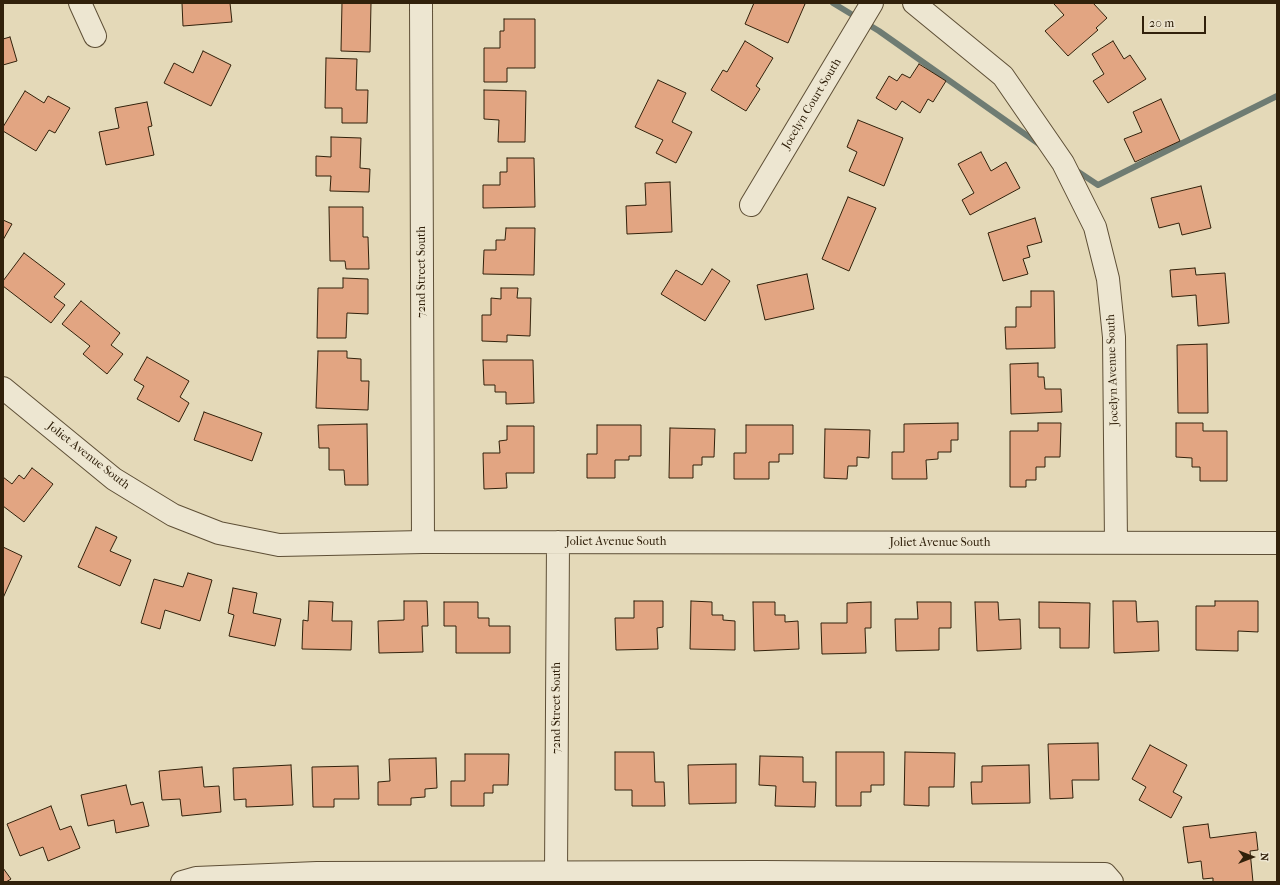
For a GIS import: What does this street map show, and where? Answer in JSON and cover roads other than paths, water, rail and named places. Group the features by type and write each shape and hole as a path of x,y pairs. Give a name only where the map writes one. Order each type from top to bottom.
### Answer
{"street":[{"path":"80,3 94,36"},
{"name":"72nd Street South","path":"421,3 423,542"},
{"name":"Jocelyn Court South","path":"751,205 872,3"},
{"name":"Jocelyn Avenue South","path":"914,3 1003,76 1063,163 1095,227 1108,279 1114,337 1116,543"},
{"name":"Joliet Avenue South","path":"3,388 114,479 172,515 212,530 279,545 423,542 1277,543"},
{"name":"72nd Street South","path":"556,873 558,542"},
{"path":"182,882 196,878 317,873 770,872 1109,878"}],"waterway":[{"path":"833,3 879,31 1039,144"},
{"path":"1074,169 1098,185 1277,96"}]}
